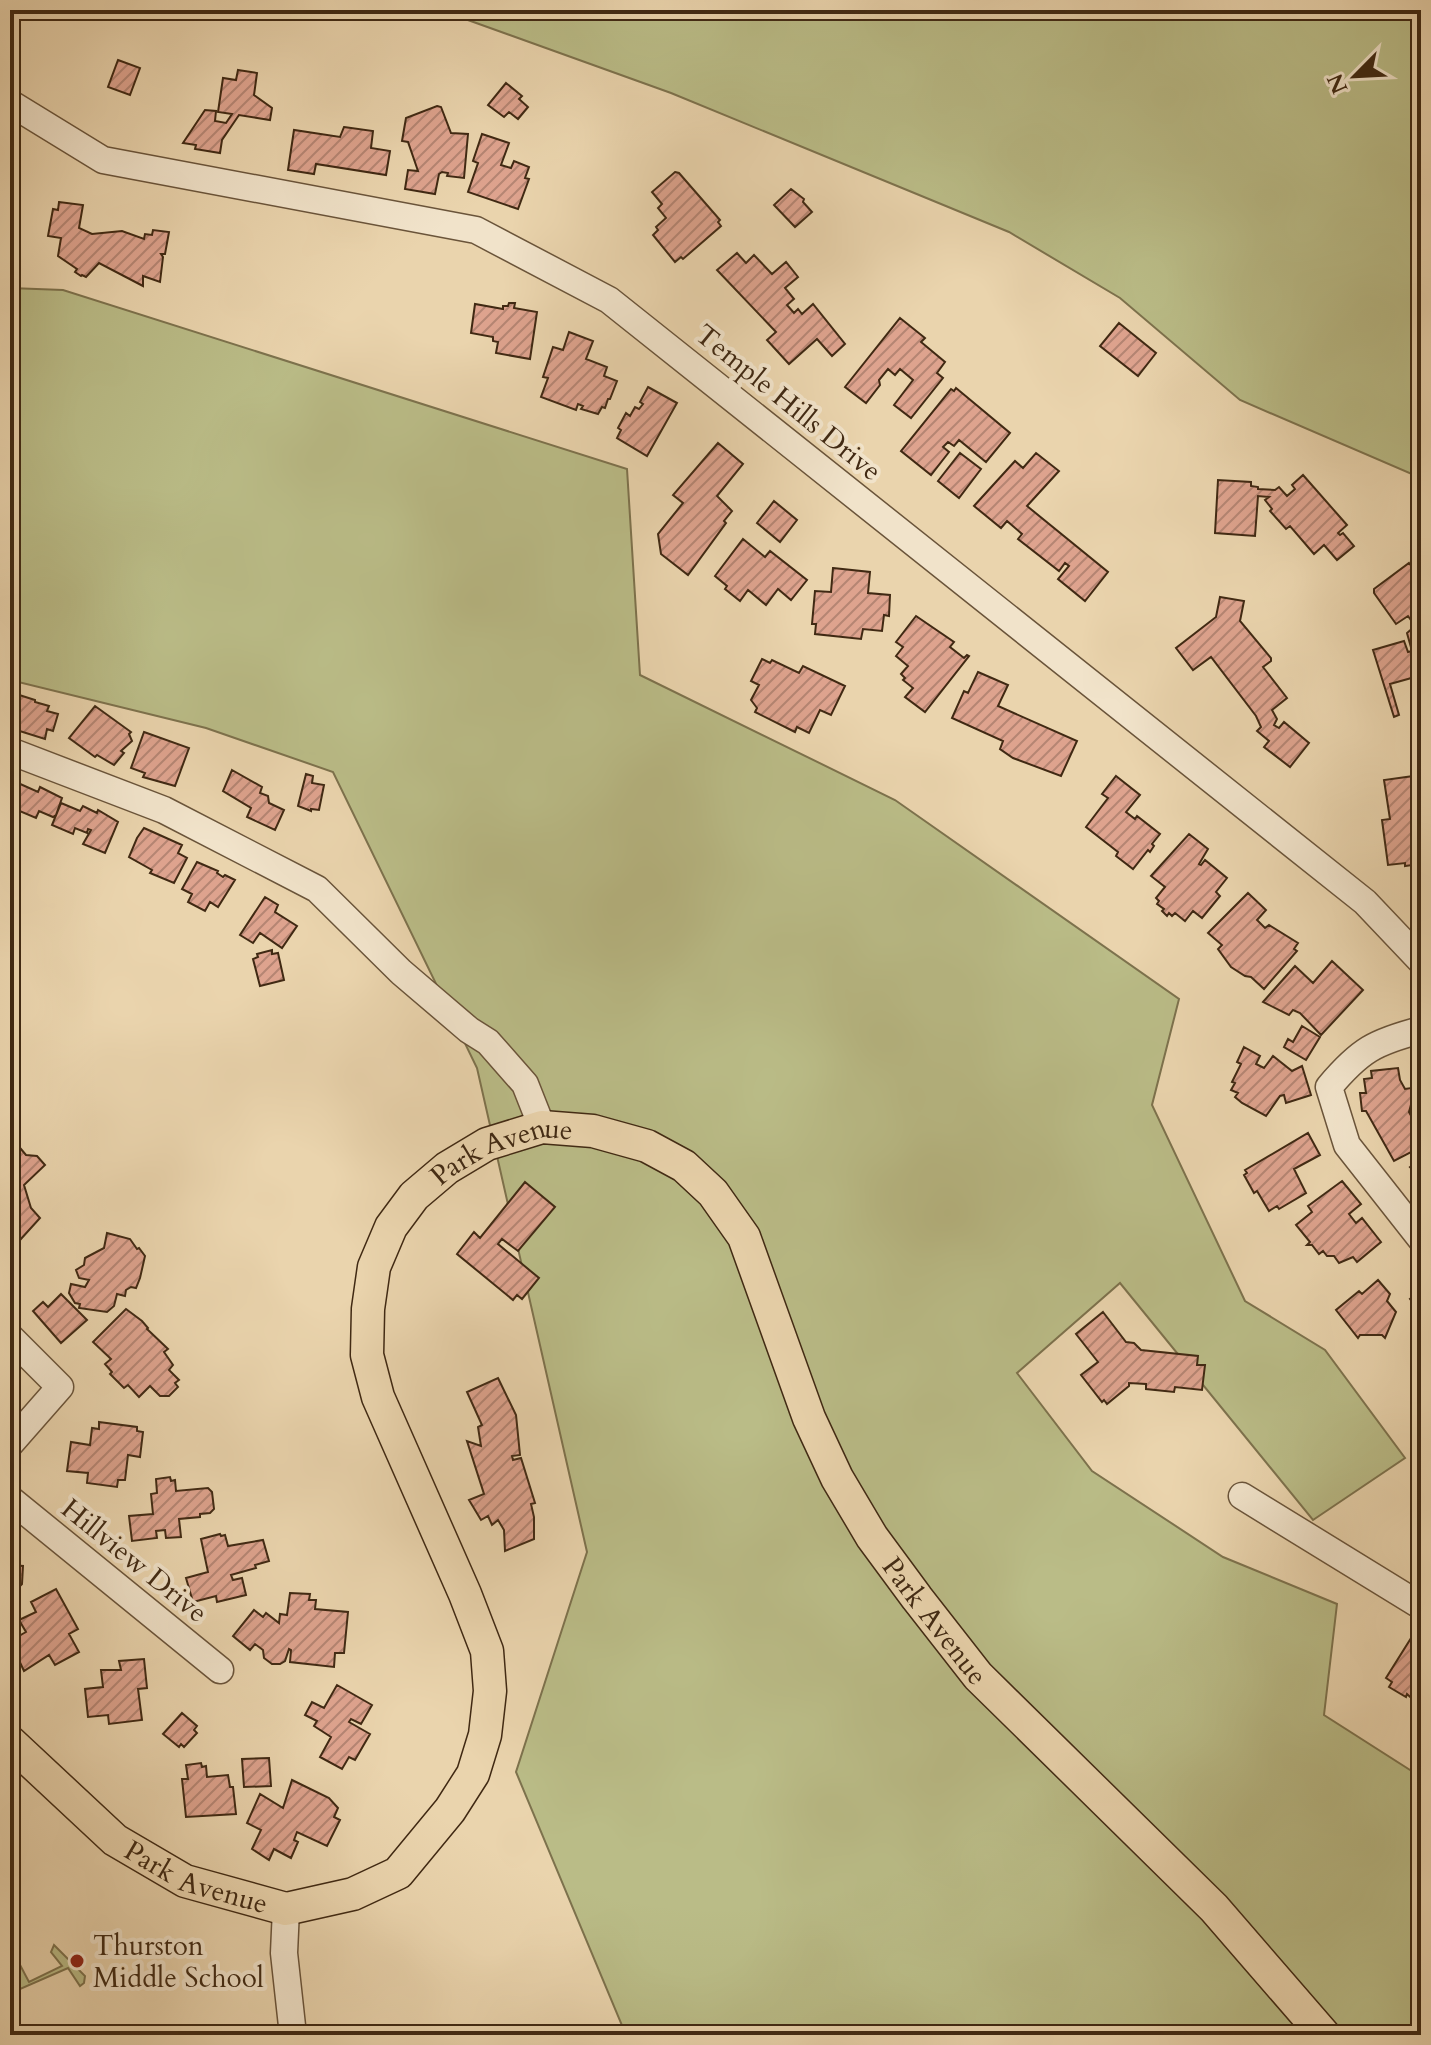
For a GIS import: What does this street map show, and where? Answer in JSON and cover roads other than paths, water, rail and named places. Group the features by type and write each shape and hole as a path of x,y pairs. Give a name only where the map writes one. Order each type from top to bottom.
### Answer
{"main road":[{"name":"Park Avenue","path":"10,1742 115,1840 185,1881 286,1909 353,1894 398,1873 442,1821 473,1774 485,1735 490,1691 487,1651 378,1397 367,1355 368,1309 374,1267 391,1227 414,1196 447,1168 487,1144 542,1127 593,1131 647,1146 684,1166 713,1193 744,1237 809,1418 837,1478 872,1537 978,1676 1214,1908 1324,2035"}],"street":[{"name":"Temple Hills Drive","path":"10,103 103,160 476,230 609,300 1365,902 1421,961"},
{"path":"10,751 164,810 317,889 401,972 469,1030 488,1042 525,1084 542,1127"},
{"path":"1421,1030 1381,1041 1352,1059 1329,1087 1347,1145 1421,1239"},
{"path":"10,1337 60,1387 10,1444"},
{"path":"1242,1496 1421,1606"},
{"name":"Hillview Drive","path":"10,1499 220,1670"},
{"path":"286,1909 284,1953 293,2035"}],"place":[{"name":"Thurston Middle School","path":"77,1961"}]}
